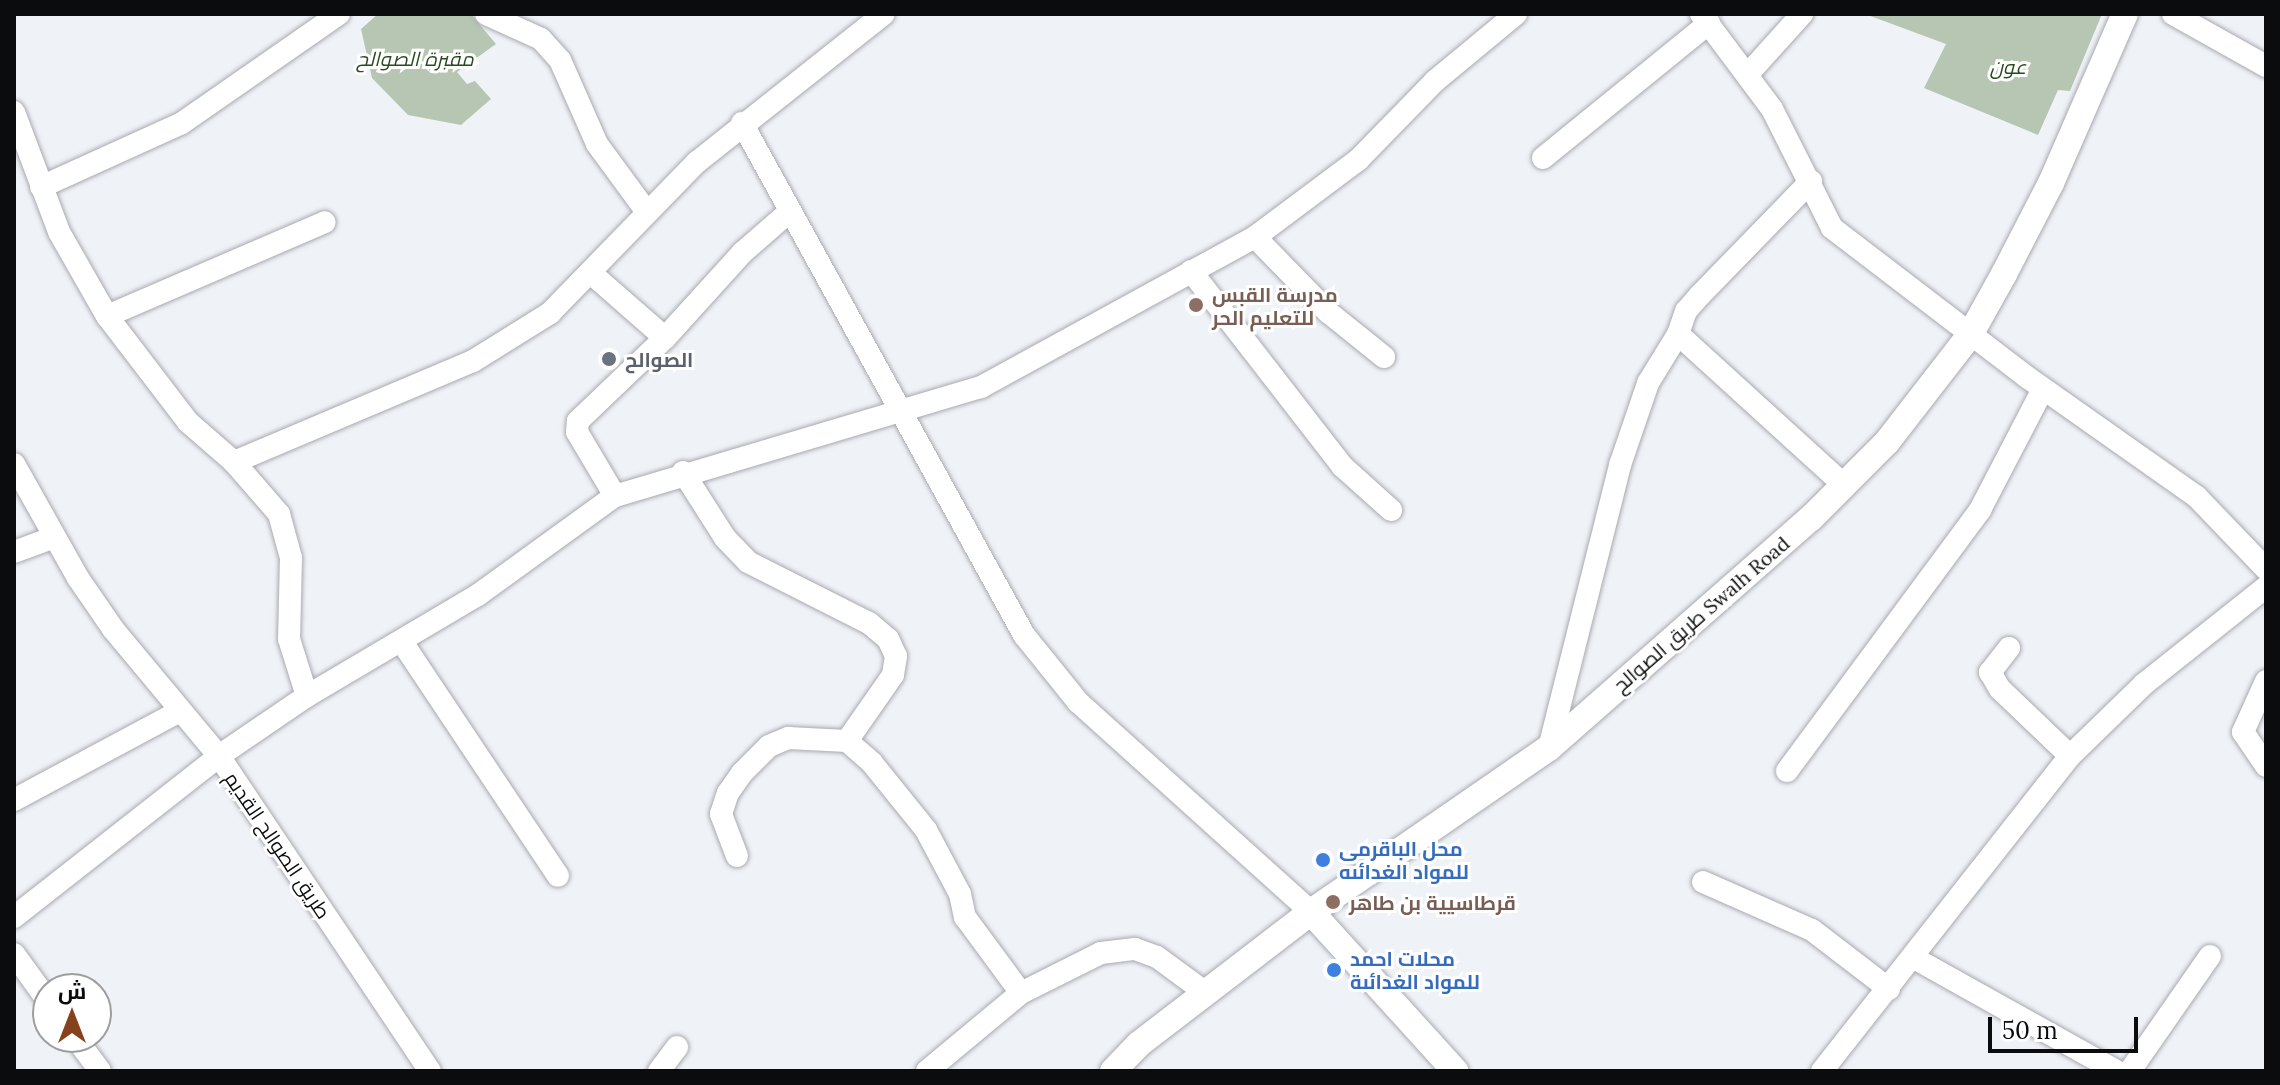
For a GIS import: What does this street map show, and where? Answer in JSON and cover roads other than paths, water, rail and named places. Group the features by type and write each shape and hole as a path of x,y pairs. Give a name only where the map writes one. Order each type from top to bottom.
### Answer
{"street":[{"path":"41,187 182,123 339,14"},
{"path":"486,14 541,39 560,60 597,144 647,212"},
{"path":"234,462 473,361 550,313 592,274 647,212 742,123 884,14"},
{"path":"14,464 52,538 113,629 219,756 307,696 478,595 615,496 683,472 904,412 981,387 1255,237 1358,160 1435,81 1516,14"},
{"path":"1748,74 1802,14"},
{"name":"طريق الصوالح Swalh Road","path":"1113,1071 1206,993 1311,912 1549,748 1844,485 1887,442 1970,335 2051,183 2125,14"},
{"path":"2173,14 2266,66"},
{"path":"1543,158 1705,19 1748,74 1811,181 1832,228 2043,389 2197,497 2266,569"},
{"path":"14,112 21,156 41,187 59,232 107,316 188,422 234,462 279,514 288,535 289,639 307,696"},
{"path":"742,123 789,212 904,412 986,573 1024,635 1078,702 1311,912 1455,1071"},
{"path":"1549,748 1620,465 1648,383 1678,334 1686,311 1811,181"},
{"path":"615,496 576,426 665,338 742,253 789,212"},
{"path":"107,316 325,222"},
{"path":"1255,237 1328,312 1384,357"},
{"path":"1191,271 1342,466 1391,510"},
{"path":"592,274 665,338"},
{"path":"1678,334 1844,485"},
{"path":"1787,771 1980,510 2043,389"},
{"path":"683,472 725,538 748,562 869,623 888,639 896,656 893,675 847,741"},
{"path":"14,552 52,538"},
{"path":"1822,1071 2070,756 2144,684 2266,587"},
{"path":"402,642 558,876"},
{"path":"2009,648 1990,672 2000,689 2070,756"},
{"path":"2266,681 2243,732 2266,766"},
{"path":"14,800 180,711"},
{"path":"737,856 721,814 742,773 769,746 788,738 847,741 872,763 926,830 960,894 965,917 1021,993"},
{"name":"طريق الصوالح القديم","path":"14,917 219,756 430,1071"},
{"path":"1703,882 1812,930 1889,989"},
{"path":"927,1071 1021,993 1101,953 1135,949 1157,957 1206,993"},
{"path":"14,954 32,979"},
{"path":"2130,1071 2210,956"},
{"path":"1914,958 2116,1071"},
{"path":"659,1071 677,1047"},
{"path":"87,1053 100,1071"}],"place":[{"name":"مدرسة القبس للتعليم الحر","path":"1196,305"},
{"name":"الصوالح","path":"609,359"},
{"name":"محل الباقرمى للمواد الغدائىه","path":"1323,860"},
{"name":"قرطاسيية بن طاهر","path":"1333,902"},
{"name":"محلات احمد للمواد الغدائىة","path":"1334,970"}],"park label":[{"name":"مقبرة الصوالح","path":"415,58"},
{"name":"عون","path":"2008,66"}]}
